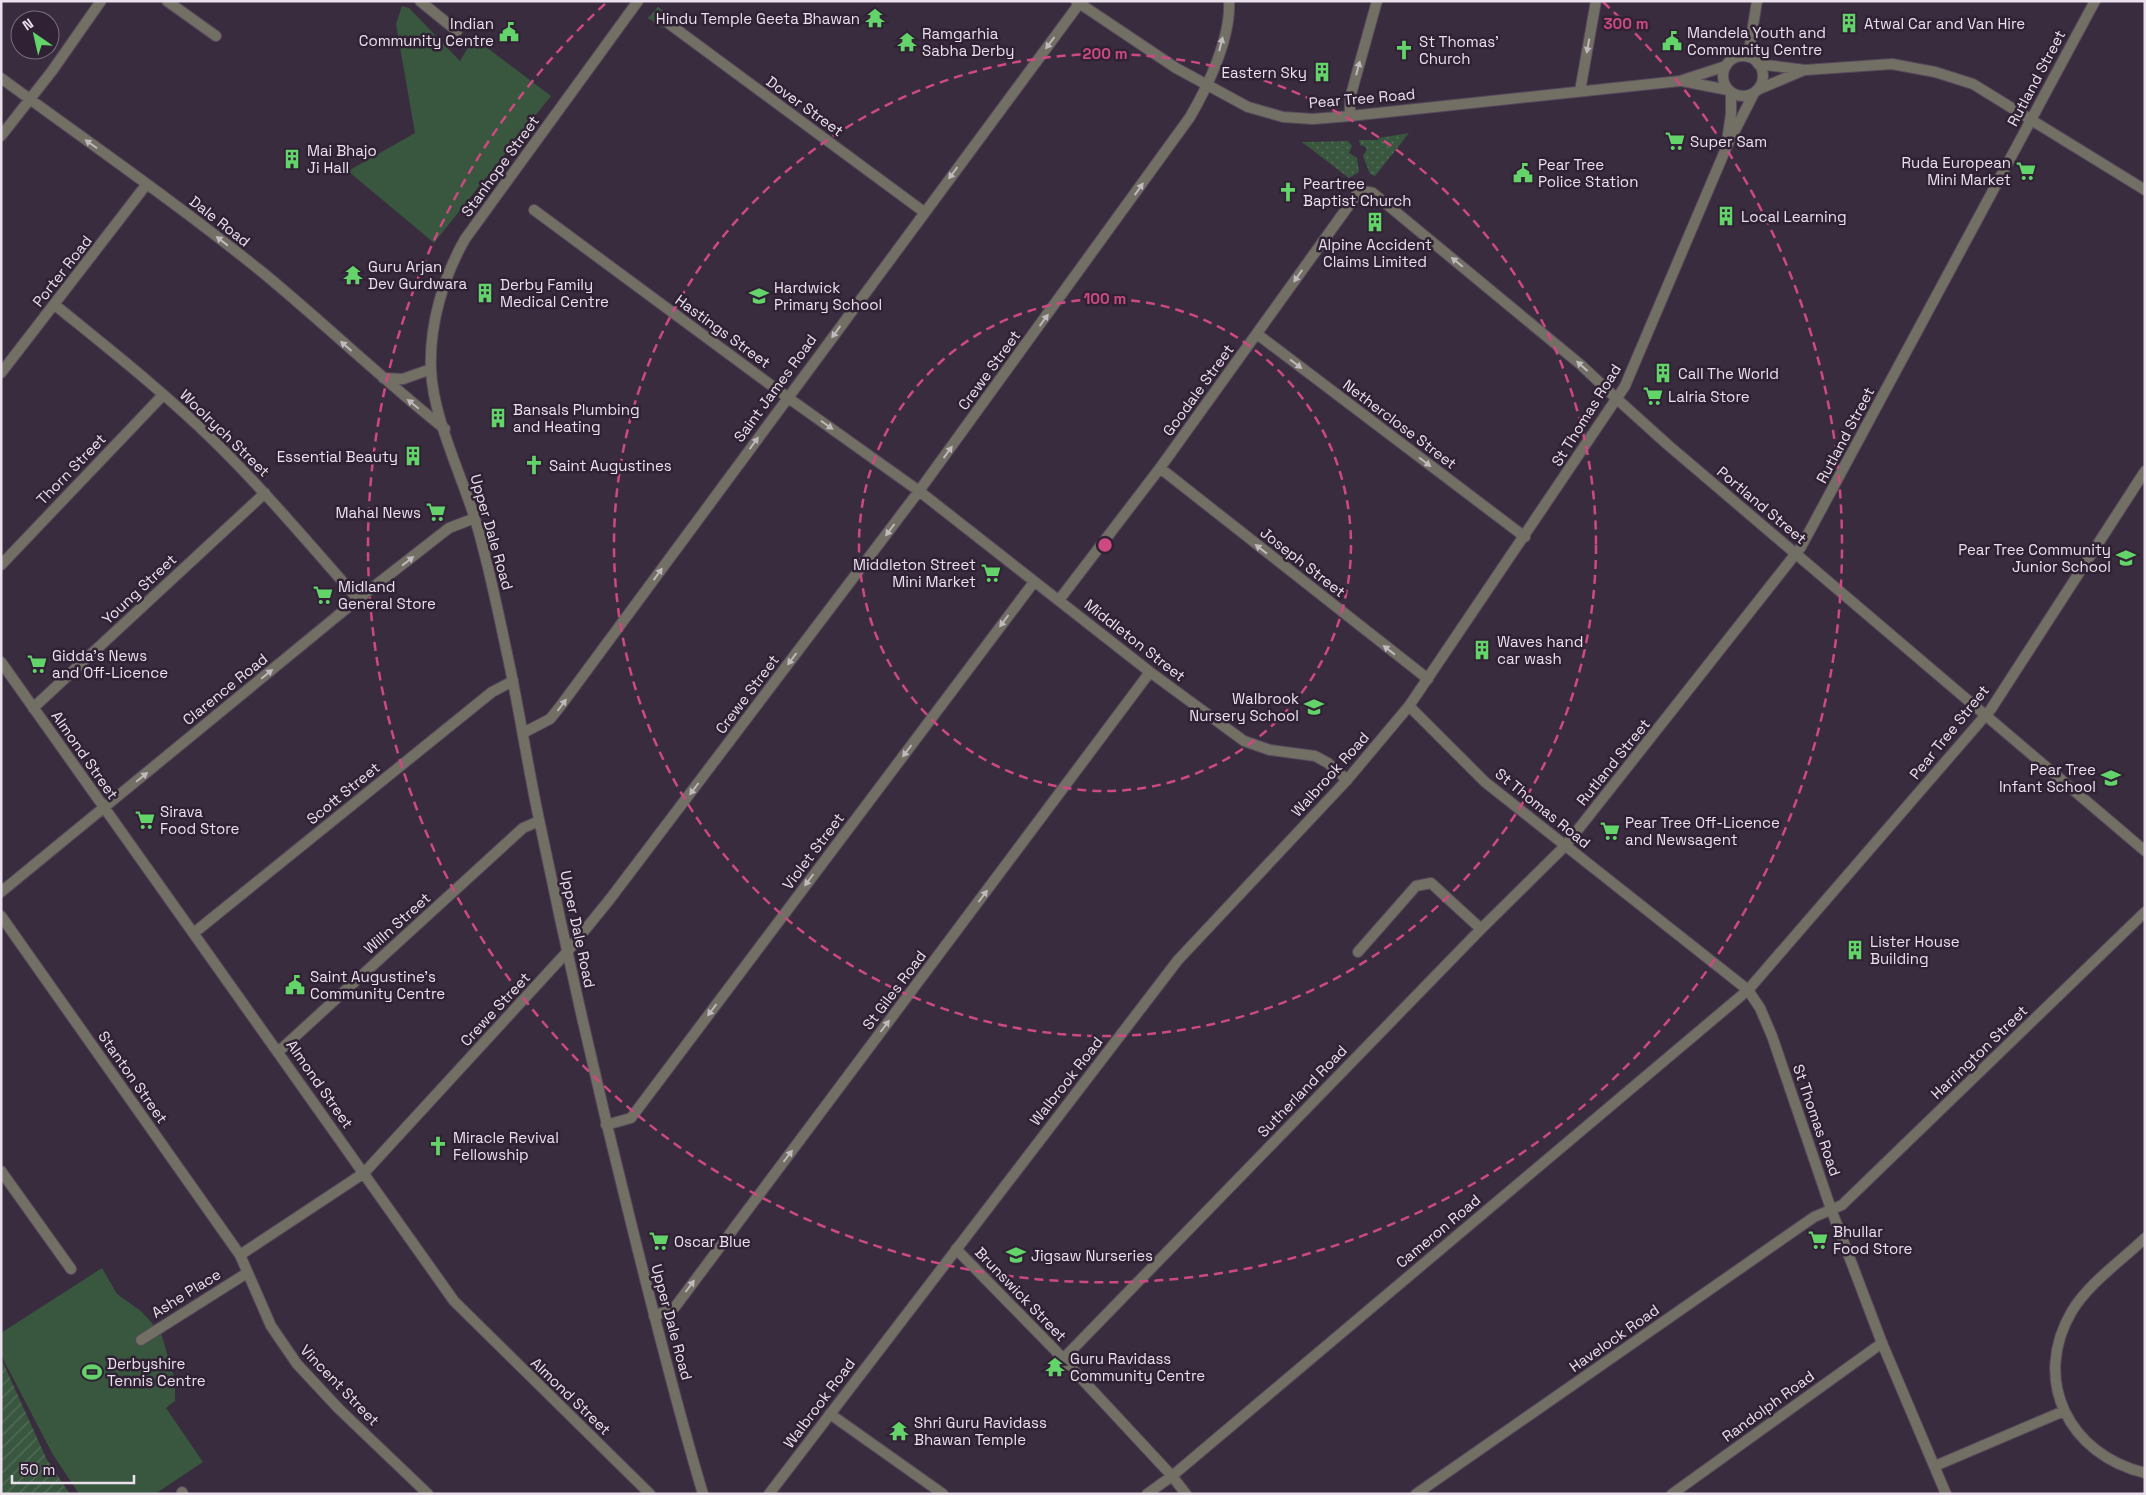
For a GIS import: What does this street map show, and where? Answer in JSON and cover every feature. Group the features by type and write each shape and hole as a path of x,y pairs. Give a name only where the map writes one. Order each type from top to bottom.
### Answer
{"street":[{"path":"1,136 101,1"},
{"path":"167,1 216,36"},
{"path":"420,1 457,32"},
{"name":"Stanhope Street","path":"431,369 435,323 444,283 465,239 638,1"},
{"name":"Crewe Street","path":"240,1255 364,1173 567,952 610,899 920,491 1104,239 1190,117 1208,86 1221,47 1229,1"},
{"path":"1350,116 1350,98 1377,1"},
{"path":"1580,91 1596,1"},
{"path":"1748,57 1757,1"},
{"name":"Rutland Street","path":"1565,846 1796,554 2095,1"},
{"name":"Pear Tree Road","path":"1078,2 1208,86 1248,107 1282,117 1313,119 1350,116 1680,81 1726,66"},
{"name":"Saint James Road","path":"523,733 550,719 555,714 1078,2"},
{"name":"Dover Street","path":"668,23 924,212"},
{"path":"1805,70 1742,96 1729,91 1723,78 1726,66 1731,60 1739,57 1748,57 1758,64 1805,70 1892,64 1935,72 1973,84 2145,190"},
{"path":"1755,91 1762,77 1758,64"},
{"name":"Dale Road","path":"1,78 194,218 263,273 382,378 445,429"},
{"name":"Pear Tree Road","path":"1680,81 1729,91"},
{"name":"St Thomas Road","path":"1727,146 1731,114 1729,91"},
{"name":"St Thomas Road","path":"1755,91 1727,146 1639,354 1617,400 1409,706 1485,782 1748,990 1760,1008 1775,1044 1832,1209 1882,1343 1946,1494"},
{"name":"Porter Road","path":"1,373 146,185"},
{"name":"Portland Street","path":"1357,194 1363,191 1373,193 1581,365 1617,400 2145,851"},
{"name":"Goodale Street","path":"1059,600 1160,468 1357,194"},
{"name":"Hastings Street","path":"534,210 787,397 920,491"},
{"name":"Woolrych Street","path":"55,305 163,395 215,442 265,494 358,599"},
{"name":"Netherclose Street","path":"1257,334 1525,537"},
{"path":"382,378 403,379 431,369"},
{"name":"Upper Dale Road","path":"431,369 435,395 483,547 513,681 539,821 606,1125 654,1316 703,1494"},
{"name":"Thorn Street","path":"1,565 163,395"},
{"name":"Joseph Street","path":"1160,468 1428,679"},
{"name":"Pear Tree Street","path":"1748,990 1985,716 2145,471"},
{"name":"Middleton Street","path":"920,491 1150,672 1244,741 1270,750 1315,756 1328,763 1347,780"},
{"name":"Young Street","path":"33,708 265,494"},
{"name":"Clarence Road","path":"1,892 358,599 449,528 475,518"},
{"name":"Violet Street","path":"606,1125 631,1118 1034,582"},
{"name":"Almond Street","path":"1,662 104,808 195,932 459,1307 650,1494"},
{"name":"St Giles Road","path":"654,1316 675,1307 1150,672"},
{"name":"Scott Street","path":"195,932 492,692 513,681"},
{"name":"Walbrook Road","path":"769,1494 1178,960 1347,780 1409,706"},
{"name":"Willn Street","path":"278,1052 523,828 539,821"},
{"name":"Sutherland Road","path":"1063,1359 1481,929 1565,846"},
{"path":"1358,952 1416,886 1431,883 1481,929"},
{"name":"Harrington Street","path":"1832,1209 1850,1198 2145,912"},
{"name":"Stanton Street","path":"1,916 240,1255"},
{"name":"Cameron Road","path":"1147,1494 1172,1476 1748,990"},
{"path":"1,1171 71,1269"},
{"name":"Havelock Road","path":"1416,1494 1814,1217 1832,1209"},
{"path":"2145,1238 2084,1294 2071,1313 2060,1338 2056,1362 2057,1384 2064,1411 2077,1433 2096,1451 2118,1465 2145,1473"},
{"name":"Brunswick Street","path":"956,1249 1063,1359 1172,1476 1186,1494"},
{"name":"Vincent Street","path":"240,1255 271,1326 297,1364 339,1409 428,1494"},
{"name":"Ashe Place","path":"141,1340 247,1273"},
{"name":"Randolph Road","path":"1672,1494 1882,1343"},
{"path":"1935,1466 2064,1411"},
{"path":"830,1414 943,1494"}],"green space":[{"path":"402,6 409,8 460,61 474,38 551,96 434,243 348,171 415,133 396,24"},
{"path":"658,7 671,16 663,28 648,18"},
{"path":"1409,133 1375,176 1370,174 1363,156 1367,149 1360,145 1359,140 1378,140 1379,138"},
{"path":"1348,141 1352,146 1349,153 1357,158 1359,172 1349,178 1302,142"},
{"name":"Derbyshire Tennis Centre","path":"102,1268 117,1294 142,1312 161,1333 175,1381 175,1401 166,1408 203,1462 155,1494 79,1494 52,1453 1,1355 1,1333"},
{"path":"1,1358 47,1460 70,1494 1,1494"}],"place":[{"name":"Hindu Temple Geeta Bhawan","path":"875,18"},
{"name":"Atwal Car and Van Hire","path":"1849,23"},
{"name":"Indian Community Centre","path":"509,32"},
{"name":"Mandela Youth and Community Centre","path":"1672,41"},
{"name":"Ramgarhia Sabha Derby","path":"907,42"},
{"name":"St Thomas' Church","path":"1404,50"},
{"name":"Eastern Sky","path":"1322,72"},
{"name":"Super Sam","path":"1675,141"},
{"name":"Mai Bhajo Ji Hall","path":"292,159"},
{"name":"Ruda European Mini Market","path":"2026,171"},
{"name":"Pear Tree Police Station","path":"1523,173"},
{"name":"Peartree Baptist Church","path":"1288,192"},
{"name":"Local Learning","path":"1726,216"},
{"name":"Alpine Accident Claims Limited","path":"1375,222"},
{"name":"Guru Arjan Dev Gurdwara","path":"353,275"},
{"name":"Derby Family Medical Centre","path":"485,293"},
{"name":"Hardwick Primary School","path":"759,296"},
{"name":"Call The World","path":"1663,373"},
{"name":"Lalria Store","path":"1653,396"},
{"name":"Bansals Plumbing and Heating","path":"498,418"},
{"name":"Essential Beauty","path":"413,456"},
{"name":"Saint Augustines","path":"534,465"},
{"name":"Mahal News","path":"436,512"},
{"name":"Pear Tree Community Junior School","path":"2126,558"},
{"name":"Middleton Street Mini Market","path":"991,573"},
{"name":"Midland General Store","path":"323,595"},
{"name":"Waves hand car wash","path":"1482,650"},
{"name":"Gidda's News and Off-Licence","path":"37,664"},
{"name":"Walbrook Nursery School","path":"1314,707"},
{"name":"Pear Tree Infant School","path":"2111,778"},
{"name":"Sirava Food Store","path":"145,820"},
{"name":"Pear Tree Off-Licence and Newsagent","path":"1610,831"},
{"name":"Lister House Building","path":"1855,950"},
{"name":"Saint Augustine's Community Centre","path":"295,985"},
{"name":"Miracle Revival Fellowship","path":"438,1146"},
{"name":"Bhullar Food Store","path":"1818,1240"},
{"name":"Oscar Blue","path":"659,1241"},
{"name":"Jigsaw Nurseries","path":"1016,1255"},
{"name":"Guru Ravidass Community Centre","path":"1055,1367"},
{"name":"Derbyshire Tennis Centre","path":"92,1372"},
{"name":"Shri Guru Ravidass Bhawan Temple","path":"899,1431"}]}
